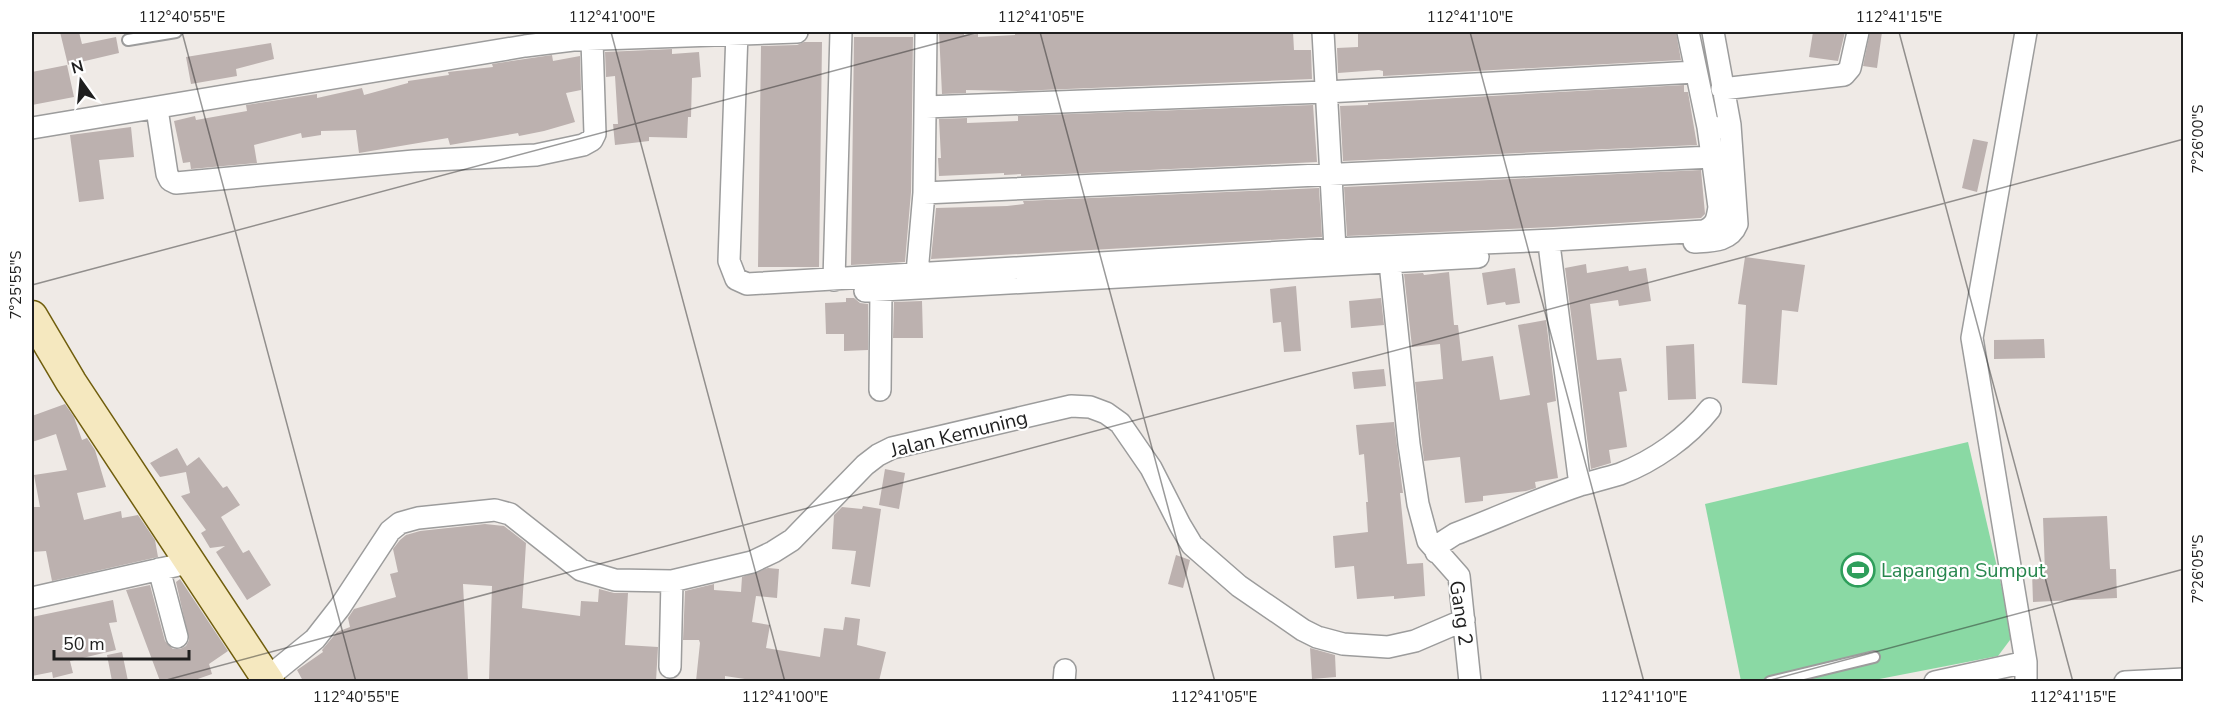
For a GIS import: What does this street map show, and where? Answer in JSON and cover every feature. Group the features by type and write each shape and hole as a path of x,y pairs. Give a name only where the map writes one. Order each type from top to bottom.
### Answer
{"main road":[{"path":"32,316 71,382 268,680"}],"street":[{"path":"32,128 525,46 592,39 796,32"},
{"path":"834,280 841,32"},
{"path":"917,273 924,193 926,32"},
{"path":"1323,32 1335,249"},
{"path":"736,279 747,284 834,280 917,273 1335,249 1704,231 1713,227 1718,213 1713,157 1688,32"},
{"path":"737,33 729,261 736,279 756,295 766,296 1390,263 1715,241 1730,235 1737,224 1730,125 1713,32"},
{"path":"1722,89 1844,75 1850,68 1858,32"},
{"path":"1935,681 2026,672 1972,338 1975,310 2026,32"},
{"path":"156,109 167,174 170,180 176,183 414,161 536,155 583,145 592,140 595,134 592,39"},
{"path":"926,107 1326,92 1696,72"},
{"path":"1708,127 1718,128 1730,125"},
{"path":"924,193 1713,157"},
{"path":"1550,252 1580,485"},
{"name":"Gang 2","path":"1390,263 1409,444 1418,504 1428,541 1459,576 1470,681"},
{"path":"880,291 880,390"},
{"name":"Jalan Kemuning","path":"268,680 315,639 340,607 390,531 400,523 418,518 495,510 516,518 581,570 615,580 672,581 752,562 773,552 792,540 865,465 892,448 1071,406 1090,407 1106,413 1120,423 1151,468 1179,525 1192,545 1239,585 1303,630 1317,637 1343,644 1388,647 1414,641 1464,620"},
{"path":"1436,552 1441,543 1455,534 1580,485 1640,466 1656,457 1700,422 1710,409"},
{"path":"32,598 192,562"},
{"path":"159,569 177,637"},
{"path":"670,667 672,581"},
{"path":"2125,681 2184,679"}],"lane":[{"path":"128,40 176,32"},
{"path":"1770,681 1874,657"}],"green space":[{"name":"Lapangan Sumput","path":"1968,442 2013,636 1998,656 1869,681 1741,681 1705,504"}],"building":[{"path":"60,32 79,32 82,44 116,37 119,53 68,65"},
{"path":"939,32 964,32 964,35 978,34 978,37 1031,32 1293,32 1294,50 1311,50 1312,79 1017,91 966,90 966,93 942,94"},
{"path":"1358,32 1676,32 1681,60 1383,76 1383,71 1379,70 1338,73 1337,48 1358,47"},
{"path":"1813,32 1845,32 1838,61 1809,57"},
{"path":"1870,32 1882,32 1877,68 1863,66"},
{"path":"854,37 913,37 911,192 905,262 851,265"},
{"path":"804,42 822,42 819,267 758,267 761,46 797,45"},
{"path":"271,43 274,59 236,69 237,76 191,84 186,57"},
{"path":"672,49 672,54 699,52 701,77 692,78 691,117 688,117 687,138 649,137 649,141 615,145 613,124 618,124 615,76 606,77 605,52"},
{"path":"552,55 553,61 580,56 581,90 566,93 575,122 519,136 518,133 450,145 448,138 359,153 356,130 321,131 321,135 302,138 301,133 254,145 257,163 191,169 190,162 183,163 174,121 195,116 196,120 247,111 246,105 317,94 317,98 362,88 364,95 408,83 408,81 449,75 448,72 493,67 492,64"},
{"path":"67,65 74,97 32,105 32,72"},
{"path":"1684,85 1684,92 1688,92 1697,145 1343,161 1340,106"},
{"path":"1313,105 1317,162 1021,176 1021,174 1004,175 1004,173 939,176 938,158 941,158 939,119 967,118 967,123 1018,121 1018,116"},
{"path":"131,127 134,157 99,160 104,199 79,202 70,135"},
{"path":"1973,139 1988,142 1977,192 1962,188"},
{"path":"1701,170 1705,214 1701,218 1347,236 1344,187"},
{"path":"1319,188 1322,237 931,259 936,208 1007,206 1024,204 1023,201"},
{"path":"1745,257 1805,265 1798,312 1782,310 1777,385 1742,383 1746,305 1738,304"},
{"path":"1586,264 1587,273 1628,266 1629,271 1646,268 1651,301 1619,306 1618,300 1590,304 1597,360 1621,358 1627,391 1619,392 1627,447 1609,450 1611,463 1591,469 1565,268"},
{"path":"1515,268 1520,303 1506,305 1505,302 1487,305 1482,273"},
{"path":"1449,272 1454,325 1458,325 1462,361 1493,356 1500,400 1530,395 1518,325 1546,320 1556,401 1547,403 1558,478 1535,482 1536,488 1526,491 1483,496 1483,501 1465,503 1460,457 1424,461 1415,382 1443,379 1440,344 1412,347 1404,274 1423,273 1424,275"},
{"path":"1296,286 1301,351 1284,352 1281,322 1273,323 1270,289"},
{"path":"846,298 854,298 860,303 868,304 868,350 844,351 844,334 826,334 825,303 846,302"},
{"path":"1381,298 1384,325 1351,328 1349,301"},
{"path":"922,301 923,338 893,338 894,302"},
{"path":"2044,339 2045,358 1994,359 1994,340"},
{"path":"1694,344 1696,399 1668,400 1666,346"},
{"path":"1384,369 1386,386 1354,389 1352,372"},
{"path":"65,404 74,417 82,440 87,438 95,450 106,487 77,493 84,520 121,511 122,518 138,515 155,540 158,557 52,581 46,551 32,552 32,507 40,507 34,475 67,470 56,434 32,442 32,416"},
{"path":"1394,422 1403,493 1400,493 1407,564 1423,563 1425,596 1357,599 1354,566 1335,568 1333,536 1368,532 1364,454 1359,455 1356,425"},
{"path":"177,448 187,466 199,457 223,488 227,486 240,505 221,517 243,553 249,550 271,585 247,600 216,552 225,546 210,548 201,533 206,530 181,496 190,493 186,472 160,477 150,463"},
{"path":"885,469 905,473 899,509 879,505"},
{"path":"863,506 881,509 870,587 851,584 856,551 832,549 834,515 842,507 862,509"},
{"path":"2107,516 2110,569 2116,569 2117,598 2033,602 2032,572 2045,572 2043,518"},
{"path":"485,524 504,526 526,543 522,608 580,616 581,601 598,602 599,589 614,593 628,593 625,645 658,647 656,681 489,680 492,586 463,584 468,681 303,681 297,670 323,652 322,650 337,632 350,627 348,618 354,609 396,597 390,574 398,572 393,549 400,540 406,535 420,531"},
{"path":"1176,555 1190,560 1183,588 1168,584"},
{"path":"768,568 779,569 777,598 756,596 752,622 770,625 766,648 820,657 824,628 843,630 845,617 860,619 857,645 886,652 879,681 758,681 725,676 725,681 696,681 700,643 699,640 683,640 685,591 714,584 714,590 741,592 742,577"},
{"path":"180,579 228,651 209,664 212,674 192,681 160,681 126,590 150,585 165,641 173,649 180,649 186,646 189,640 176,582"},
{"path":"113,600 117,622 109,623 116,650 70,661 73,673 53,678 52,672 32,676 32,617"},
{"path":"1310,648 1335,655 1336,677 1312,679"},
{"path":"122,652 128,681 112,681 107,655"}],"place":[{"name":"Lapangan Sumput","path":"1858,570"}]}
